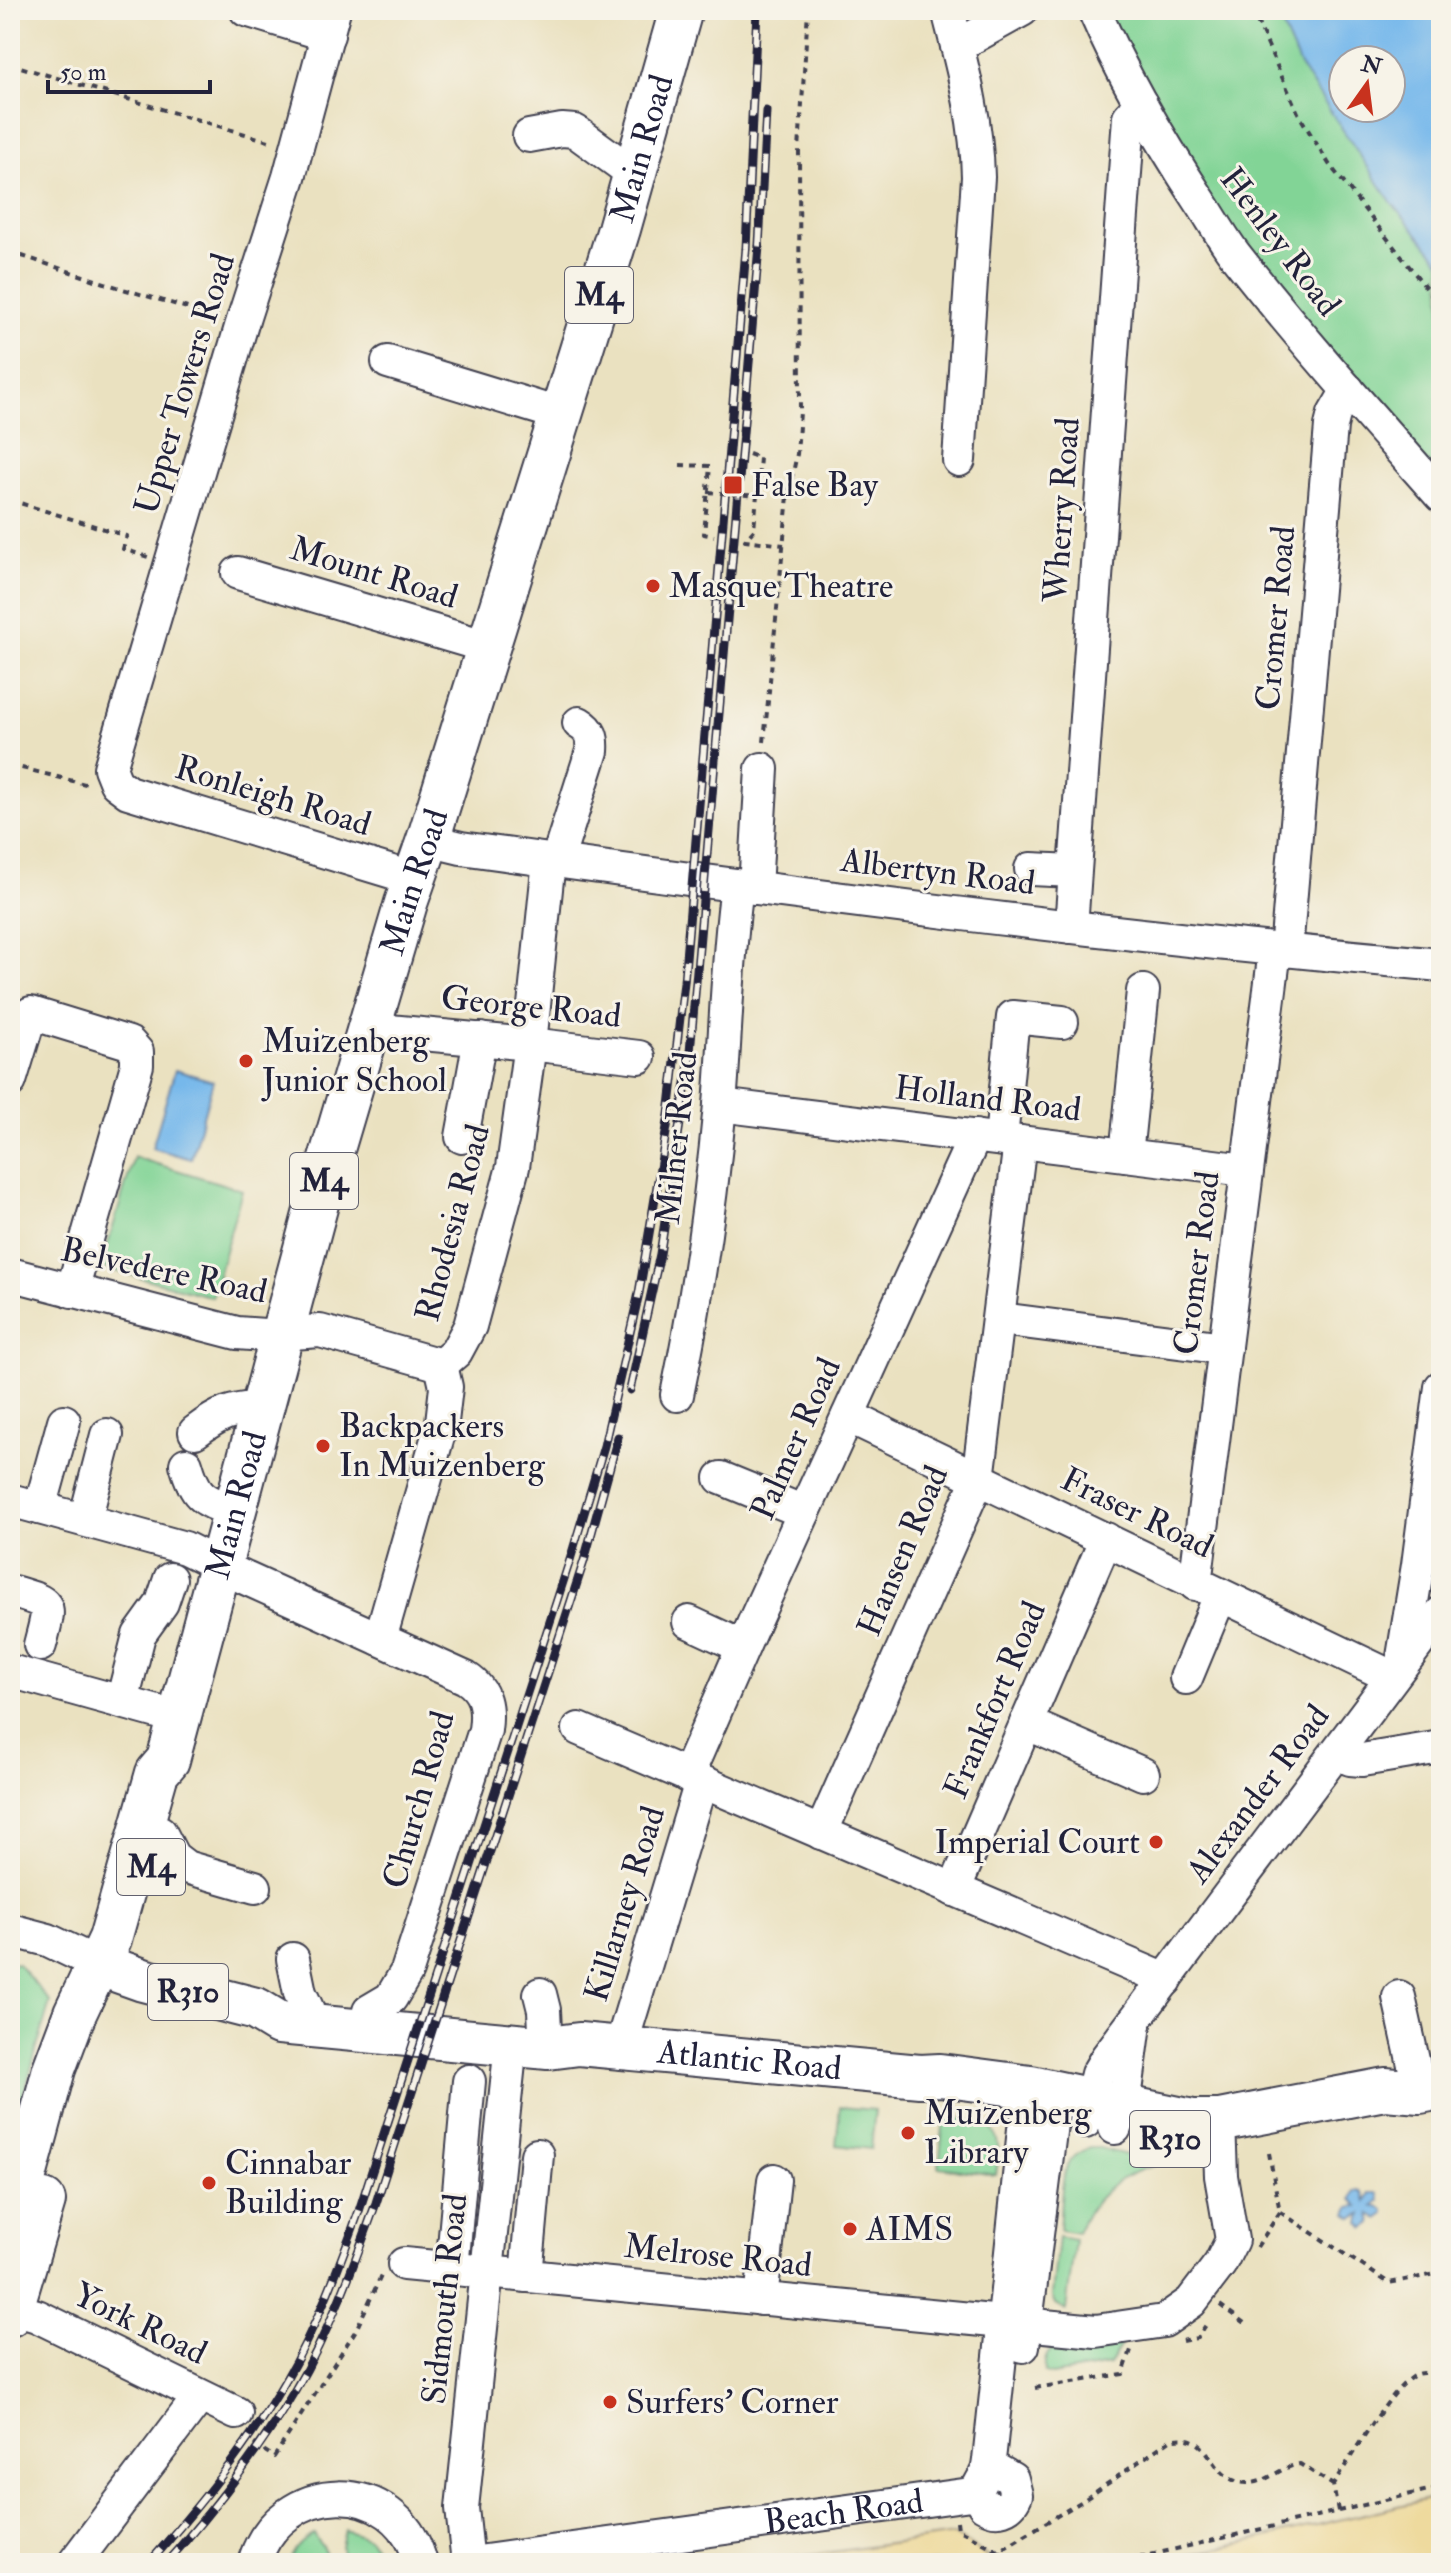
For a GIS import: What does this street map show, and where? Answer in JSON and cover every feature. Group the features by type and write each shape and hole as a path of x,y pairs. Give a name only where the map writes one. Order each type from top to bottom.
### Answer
{"main road":[{"name":"Main Road","path":"11,2311 90,2050 109,1968 110,1939 157,1773 168,1760 261,1407 368,1029 488,647 547,487 634,174 675,12"},
{"name":"Main Road","path":"10,2232 54,2069 75,2013 131,1944 173,1776 168,1760"},
{"name":"Atlantic Road","path":"109,1968 256,2009 279,2023 544,2028"},
{"name":"Atlantic Road","path":"256,2009 284,2006 369,2011 544,2028 620,2049 920,2076 940,2075 1073,2108"},
{"name":"R310","path":"1073,2108 1193,2121 1220,2132 1390,2110 1431,2090"}],"street":[{"path":"246,10 331,22"},
{"path":"948,10 978,145 959,460"},
{"path":"957,46 1022,10"},
{"name":"Henley Road","path":"1094,10 1141,104 1184,178 1235,255 1441,496"},
{"name":"Upper Towers Road","path":"102,782 111,762 296,150 331,22"},
{"name":"Wherry Road","path":"1071,927 1129,117 1141,104"},
{"path":"529,136 575,131 634,174"},
{"path":"388,362 560,437"},
{"name":"Cromer Road","path":"1186,1678 1208,1590 1225,1348 1246,1170 1281,951 1331,426 1334,414 1348,390"},
{"name":"Mount Road","path":"238,573 488,647"},
{"name":"Rhodesia Road","path":"380,1639 442,1422 446,1387 441,1365 464,1340 513,1167 553,861 592,751 591,734 579,723"},
{"name":"Milner Road","path":"677,1395 705,1247 762,769"},
{"name":"Ronleigh Road","path":"102,782 415,879"},
{"name":"Albertyn Road","path":"428,840 461,848 746,887 1281,951 1441,965"},
{"path":"1031,869 1074,871"},
{"path":"1126,1155 1143,991"},
{"path":"10,1081 31,1013 129,1043 134,1046 138,1058 72,1291"},
{"name":"Hansen Road","path":"821,1833 978,1479 1000,1319 999,1139 1013,1017 1062,1022"},
{"name":"George Road","path":"368,1029 639,1057"},
{"path":"462,1137 480,1039"},
{"name":"Holland Road","path":"720,1105 1246,1170"},
{"name":"Palmer Road","path":"694,1779 743,1647 848,1416 999,1139"},
{"name":"Belvedere Road","path":"10,1274 237,1333 265,1335 310,1331 333,1334 441,1365"},
{"path":"1000,1319 1225,1348"},
{"path":"1397,1670 1430,1600 1441,1387"},
{"path":"195,1432 216,1416 238,1409 261,1407"},
{"name":"Fraser Road","path":"848,1416 1208,1590 1397,1670"},
{"path":"25,1504 64,1421"},
{"path":"85,1520 107,1435"},
{"path":"186,1464 192,1485 204,1499 234,1512"},
{"path":"721,1478 804,1512"},
{"name":"Church Road","path":"25,1504 185,1548 472,1682 483,1693 487,1719 485,1730 407,1971 391,1998 369,2011"},
{"name":"Frankfort Road","path":"954,1890 1106,1539"},
{"path":"122,1702 139,1635 162,1603 170,1579"},
{"path":"10,1591 42,1600 47,1605 40,1645"},
{"name":"Alexander Road","path":"1073,2108 1397,1670 1430,1600"},
{"path":"689,1622 743,1647"},
{"path":"10,1671 179,1718"},
{"path":"1026,1723 1143,1774"},
{"path":"579,1729 1166,1980"},
{"path":"1337,1753 1362,1760 1441,1747"},
{"name":"Killarney Road","path":"620,2049 694,1779"},
{"path":"160,1832 173,1857 186,1867 255,1887"},
{"path":"10,1930 48,1940 109,1968"},
{"path":"293,1959 300,1993 307,2008"},
{"path":"1399,1997 1431,2090"},
{"name":"Sidmouth Road","path":"470,2563 462,2508 504,2109 544,2028"},
{"path":"452,2269 468,2094 504,2109"},
{"path":"982,2488 1015,2323 1028,2218 1073,2108"},
{"path":"1015,2323 1096,2331 1164,2321 1191,2302 1220,2264 1232,2240 1221,2176 1220,2132"},
{"path":"526,2276 537,2155"},
{"path":"761,2299 774,2180"},
{"name":"Melrose Road","path":"404,2264 1015,2323"},
{"name":"York Road","path":"11,2311 37,2316 236,2413"},
{"path":"74,2563 200,2396"},
{"name":"Beach Road","path":"470,2563 982,2488"},
{"path":"254,2563 259,2547 277,2521 303,2504 333,2496 364,2501 392,2516 412,2540 421,2563"}],"path":[{"path":"762,769 800,412 799,150 808,10"},
{"path":"1252,10 1299,115 1329,164 1441,307"},
{"path":"10,64 296,150"},
{"path":"10,252 220,317"},
{"path":"749,454 760,458 754,530 745,540 784,545"},
{"path":"680,465 710,466 704,534 714,536"},
{"path":"708,492 758,496"},
{"path":"10,500 127,536 123,549 159,561"},
{"path":"10,765 87,786 102,782"},
{"path":"1269,2153 1280,2212 1389,2283 1441,2273"},
{"path":"236,2413 241,2436 274,2457 356,2330 382,2275 404,2264"},
{"path":"1219,2304 1247,2325"},
{"path":"1338,2511 1333,2485 1395,2391 1418,2374 1426,2373 1441,2379"},
{"path":"998,2551 1084,2500 1170,2440 1181,2437 1202,2445 1216,2467 1228,2478 1245,2484 1262,2482 1287,2465 1300,2464 1333,2485"},
{"path":"1116,2563 1441,2487"},
{"path":"982,2488 958,2529 1014,2563"}],"green space":[{"path":"1094,10 1441,10 1441,496 1235,255"},
{"path":"134,1157 242,1190 212,1297 101,1267"},
{"path":"10,1962 18,1964 50,2002 10,2143"},
{"path":"840,2107 875,2110 871,2149 836,2145"},
{"path":"944,2117 973,2120 991,2128 998,2145 996,2175 939,2167"},
{"path":"1091,2148 1161,2164 1133,2173 1110,2188 1092,2207 1077,2233 1059,2230 1067,2167 1077,2154"},
{"path":"1058,2237 1075,2240 1066,2310 1055,2304 1052,2296"},
{"path":"1082,2343 1094,2348 1122,2343 1109,2365 1052,2375 1045,2373 1049,2353 1058,2348 1080,2348"},
{"path":"345,2530 369,2539 385,2558 378,2563 343,2563 341,2546"},
{"path":"314,2534 323,2548 327,2563 288,2563 298,2546"}],"sand":[{"path":"1441,2496 1441,2563 1155,2563"},
{"path":"954,2535 998,2563 787,2563 789,2558"}],"water":[{"path":"1275,10 1441,10 1441,262 1392,203 1339,124 1407,124 1407,44 1327,44 1327,106 1300,66"},
{"path":"175,1070 213,1081 191,1159 152,1148"},
{"path":"1359,2191 1366,2201 1370,2193 1378,2193 1380,2200 1373,2206 1379,2206 1385,2214 1378,2219 1370,2214 1372,2223 1366,2228 1360,2223 1362,2214 1353,2218 1347,2214 1350,2207 1359,2206 1352,2199"}],"railway":[{"path":"149,2563 204,2498 255,2429 296,2361 326,2298 359,2211 604,1446 639,1293 669,1115 684,982 746,249 757,10"},
{"path":"630,1390 660,1254 689,1064 759,246 766,111"},
{"path":"166,2563 235,2480 281,2413 308,2368 349,2275 376,2203 584,1561 618,1437"}],"place":[{"name":"False Bay","path":"733,485"},
{"name":"Masque Theatre","path":"653,586"},
{"name":"Muizenberg Junior School","path":"246,1061"},
{"name":"Backpackers In Muizenberg","path":"323,1446"},
{"name":"Imperial Court","path":"1156,1842"},
{"name":"Muizenberg Library","path":"908,2133"},
{"name":"Cinnabar Building","path":"209,2183"},
{"name":"AIMS","path":"850,2229"},
{"name":"Surfers' Corner","path":"610,2402"}]}
